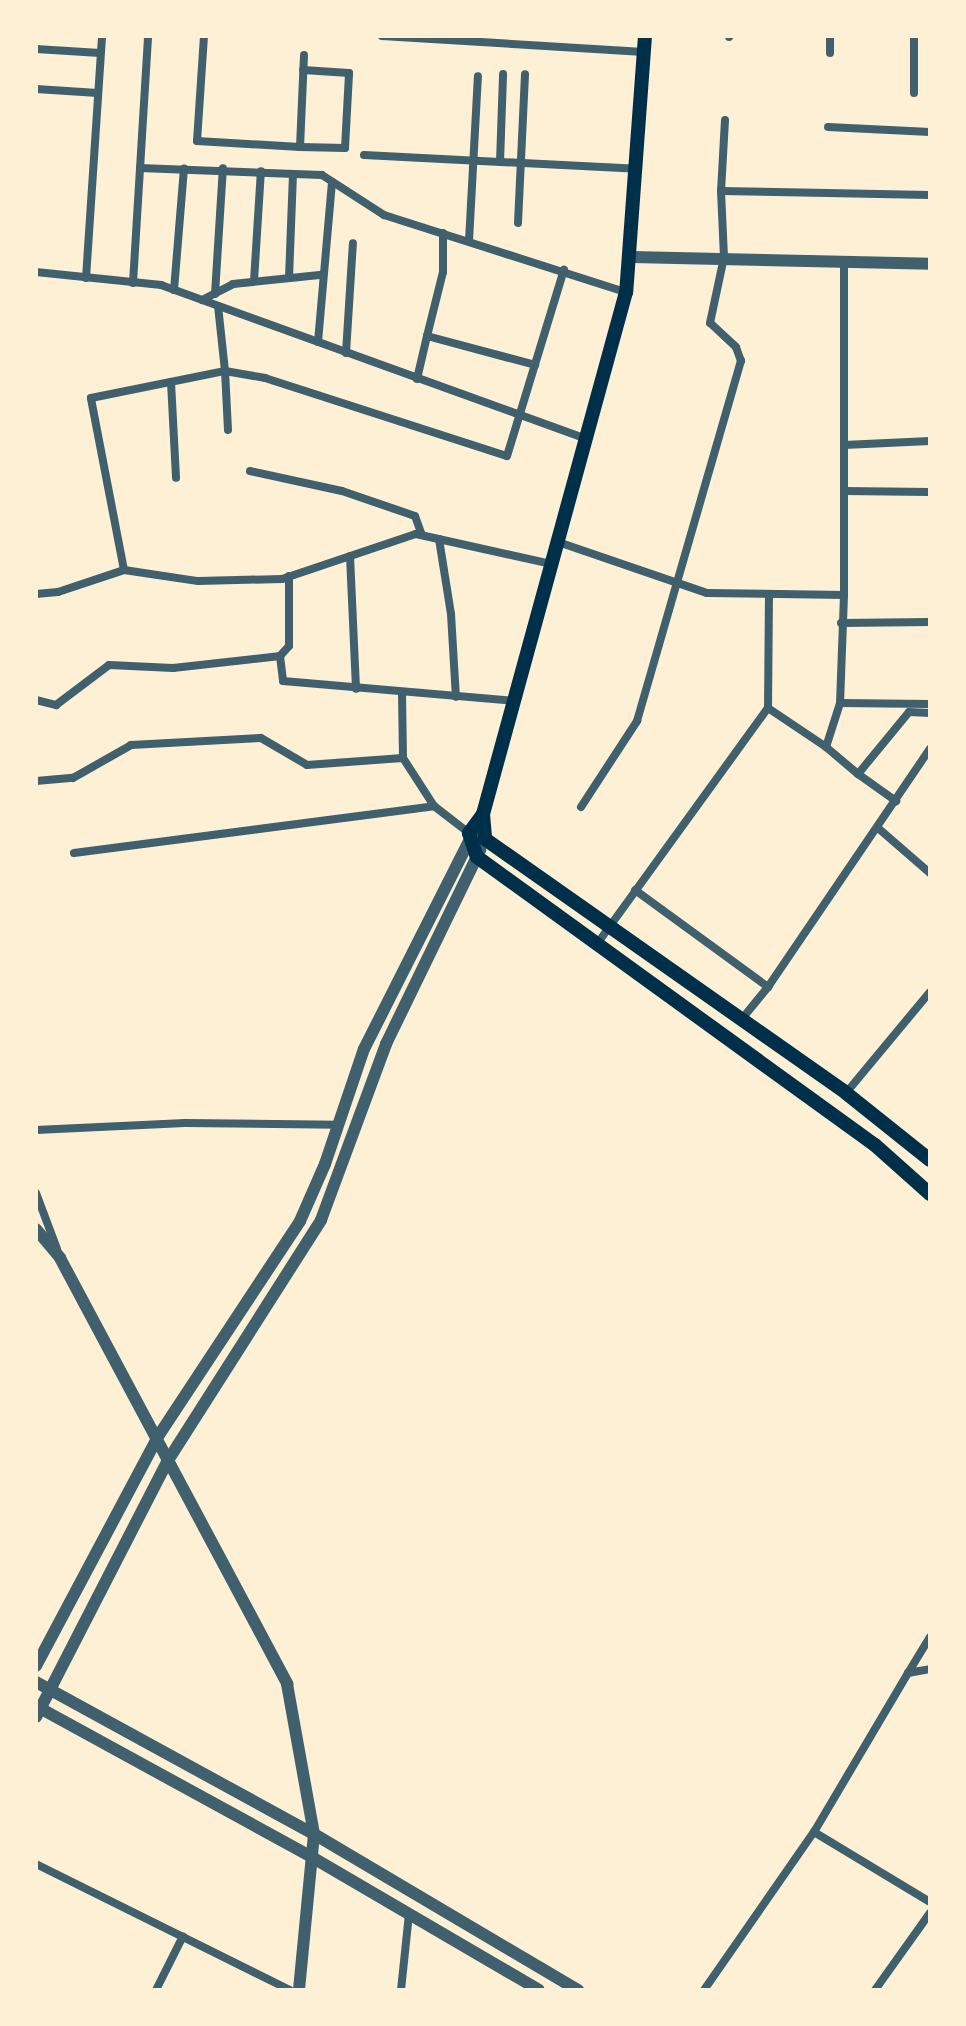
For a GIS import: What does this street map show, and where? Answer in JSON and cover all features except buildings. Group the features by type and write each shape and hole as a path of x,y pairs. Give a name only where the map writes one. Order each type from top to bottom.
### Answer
{"main road":[{"path":"645,36 632,257 626,292 483,814 485,839 740,1022 846,1093 930,1160"},
{"path":"483,814 469,833 477,857 875,1145 930,1194"}],"street":[{"path":"86,278 102,36"},
{"path":"133,283 148,36"},
{"path":"204,36 197,141 345,148 349,73 303,70"},
{"path":"382,36 644,52"},
{"path":"830,36 830,53"},
{"path":"914,36 914,93"},
{"path":"36,49 100,53"},
{"path":"300,147 304,55"},
{"path":"500,162 503,74"},
{"path":"518,223 525,74"},
{"path":"469,241 478,76"},
{"path":"36,89 98,93"},
{"path":"581,807 637,721 741,361 736,347 710,323 724,257 721,191 725,120"},
{"path":"828,127 930,132"},
{"path":"364,155 638,169"},
{"path":"140,168 223,168 293,176 322,175 384,215 626,292"},
{"path":"174,290 184,168"},
{"path":"215,294 223,168"},
{"path":"254,281 261,171"},
{"path":"289,278 293,176"},
{"path":"318,342 320,275 332,182"},
{"path":"721,191 930,195"},
{"path":"417,379 443,272 443,233"},
{"path":"346,353 353,243"},
{"path":"632,257 930,264"},
{"path":"826,747 840,703 844,595 844,261"},
{"path":"124,570 91,398 225,371 265,378 507,456 564,270"},
{"path":"36,272 174,290 586,439"},
{"path":"202,300 254,281 320,275"},
{"path":"218,306 228,430"},
{"path":"427,336 535,365"},
{"path":"171,382 176,478"},
{"path":"844,445 930,441"},
{"path":"250,471 342,491 415,516 422,535"},
{"path":"844,491 930,492"},
{"path":"36,594 58,592 124,570 198,581 289,576 422,535 551,564"},
{"path":"439,539 451,614 456,697"},
{"path":"558,542 707,593 844,595"},
{"path":"350,556 356,689"},
{"path":"36,700 56,705 109,665 173,668 280,656 289,646 289,576"},
{"path":"597,944 768,708 769,594"},
{"path":"841,623 930,622"},
{"path":"280,656 283,681 402,694 514,701"},
{"path":"402,694 403,758 434,806 469,833 485,839 386,1044 321,1220 167,1462 37,1711 315,1859 539,1990"},
{"path":"840,703 930,704"},
{"path":"768,708 826,747 896,801"},
{"path":"858,774 909,712 930,713"},
{"path":"36,781 73,778 131,745 146,744 261,738 307,765 403,758"},
{"path":"740,1022 768,987 930,749"},
{"path":"74,853 434,806"},
{"path":"878,828 930,873"},
{"path":"36,1666 157,1438 300,1221 364,1049 469,833"},
{"path":"635,890 768,987"},
{"path":"846,1093 930,992"},
{"path":"36,1130 185,1123 338,1125"},
{"path":"36,1193 60,1258 287,1684 314,1834 315,1859 299,1990"},
{"path":"36,1229 60,1258"},
{"path":"704,1990 814,1832 930,1637"},
{"path":"908,1673 930,1669"},
{"path":"36,1682 314,1834 578,1990"},
{"path":"814,1832 930,1902"},
{"path":"36,1864 290,1990"},
{"path":"875,1990 930,1913"},
{"path":"401,1990 409,1914"},
{"path":"156,1990 183,1936"}]}
